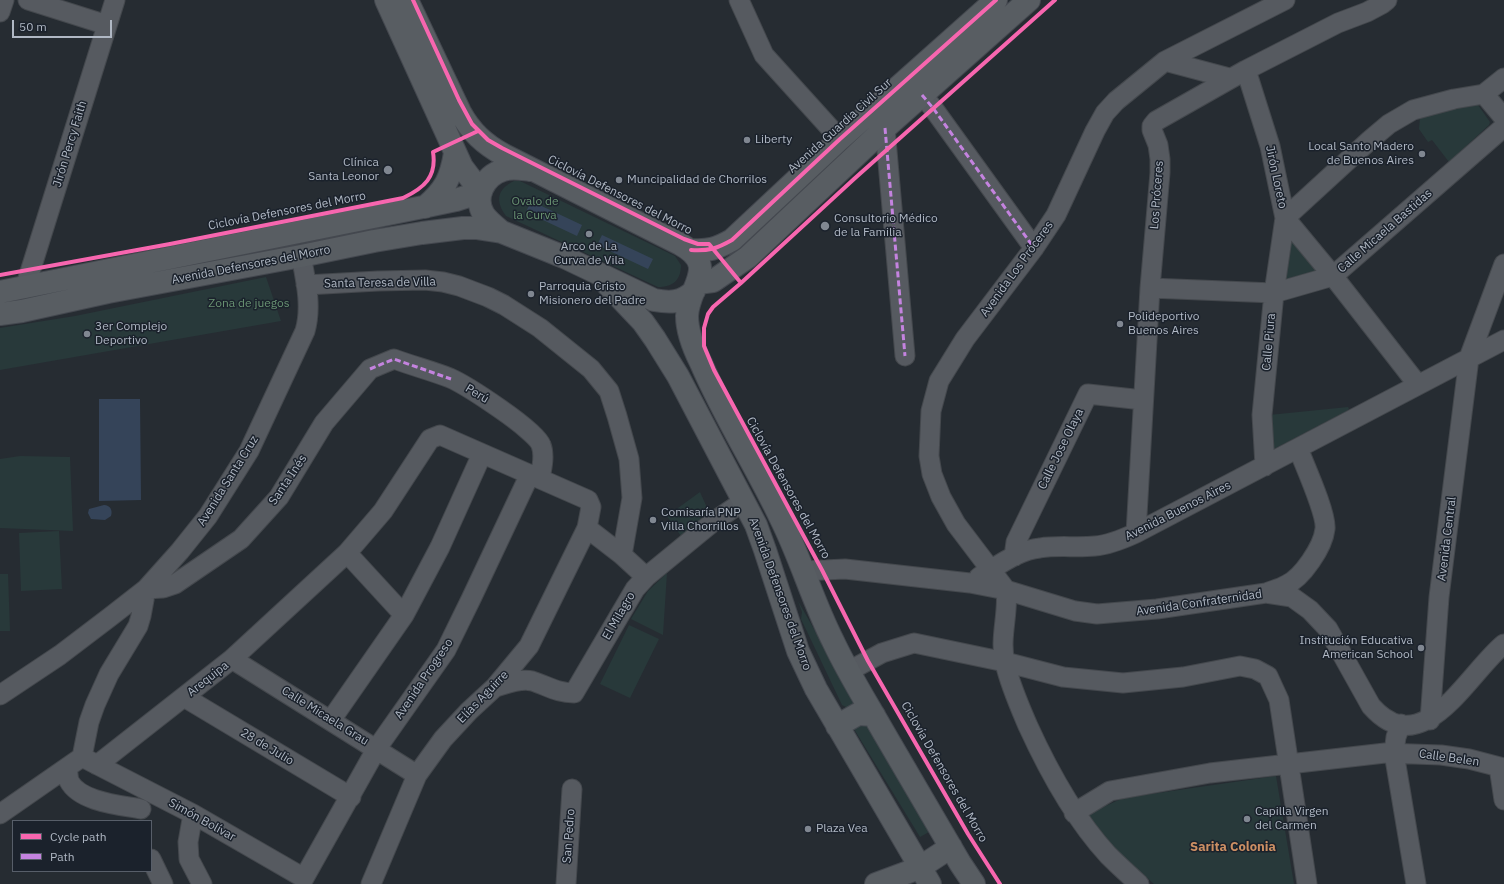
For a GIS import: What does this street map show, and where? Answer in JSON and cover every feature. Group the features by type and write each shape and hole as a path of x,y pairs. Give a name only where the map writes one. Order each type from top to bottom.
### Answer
{"main road":[{"path":"386,0 455,153 466,173 481,192 485,183 491,176 501,171 511,168 534,170"},
{"path":"407,0 453,98 468,126 489,147 691,250 698,260 700,270 696,287 688,307 687,317 690,335 695,350 725,412 782,519 818,608 849,672 974,884"},
{"name":"Avenida Guardia Civil Sur","path":"691,250 705,251 717,248 732,240 840,139 996,0"},
{"path":"696,287 713,281 748,257 885,128 1028,0"},
{"path":"425,207 437,197 447,184 452,170 455,153"},
{"name":"Avenida Defensores del Morro","path":"0,292 425,207 456,200 481,192 480,204 484,215 502,232"},
{"name":"Avenida Defensores del Morro","path":"0,314 22,311 108,292 422,233 476,228 502,232 564,257 654,300 667,302 679,301 689,296 696,287"},
{"name":"Avenida Defensores del Morro","path":"595,272 643,322 678,376 756,525 798,651 816,689 924,876"},
{"path":"837,726 858,714 874,715"},
{"path":"876,884 924,876 951,847"}],"street":[{"path":"0,12 4,0"},
{"path":"28,0 107,25"},
{"name":"Jirón Percy Faith","path":"25,288 115,0"},
{"path":"739,0 764,55 840,139"},
{"name":"Avenida Los Próceres","path":"1006,590 956,524 941,497 932,474 929,456 931,411 940,381 964,339 1034,248 1056,215 1095,131 1105,113 1127,90 1164,61 1285,0"},
{"name":"Los Próceres","path":"1136,533 1150,288 1160,159 1158,145 1152,130 1152,126 1156,121 1229,78 1387,0"},
{"path":"1164,61 1229,78"},
{"name":"Jirón Loreto","path":"1246,70 1270,146 1285,218 1333,276 1418,385"},
{"path":"1285,218 1389,124 1413,110 1454,99 1484,94 1504,78"},
{"path":"1484,94 1504,118"},
{"path":"922,95 934,108 1034,248"},
{"name":"Calle Micaela Bastidas","path":"1150,288 1274,293 1333,276 1504,127"},
{"path":"885,128 905,356"},
{"name":"Calle Piura","path":"1265,466 1262,415 1274,293 1285,218"},
{"name":"Avenida Santa Cruz","path":"0,695 60,655 146,589 180,551 208,516 249,451 305,331 308,321 308,309 301,256"},
{"name":"Avenida Central","path":"1430,720 1440,597 1469,358 1504,264"},
{"name":"Santa Teresa de Villa","path":"306,285 425,280 459,286 488,297 510,309 540,328 591,369 609,391 618,416 629,459 632,498 622,555"},
{"name":"Avenida Buenos Aires","path":"970,583 990,570 1028,550 1040,548 1096,546 1117,541 1136,533 1504,340"},
{"name":"Perú","path":"370,369 394,359 451,379 495,405 534,434 541,445 542,467 535,476"},
{"name":"Santa Inés","path":"146,589 163,588 175,584 241,539 279,498 324,423 370,369"},
{"name":"Calle Jose Olaya","path":"1016,556 1016,542 1088,394 1143,400"},
{"name":"Arequipa","path":"0,814 82,764 184,697 232,659 347,553 383,511 430,439 440,434 482,454"},
{"path":"1266,593 1287,585 1301,575 1320,544 1325,528 1323,514 1298,448"},
{"path":"331,720 404,615 440,547 482,454 535,476"},
{"name":"Elías Aguirre","path":"371,884 417,774 444,739 469,711 495,687 529,646 586,528 591,507 588,500 535,476"},
{"name":"Avenida Progreso","path":"304,878 351,797 377,748 446,650 535,476"},
{"name":"El Milagro","path":"495,687 514,682 531,681 563,693 574,692 635,589 646,577 713,522 744,501"},
{"path":"586,528 622,555 646,577"},
{"path":"347,553 404,615"},
{"path":"803,571 845,569 970,583"},
{"name":"Avenida Confraternidad","path":"970,583 1006,590 1075,611 1097,614 1157,609 1266,593 1292,597 1310,610 1328,629 1371,706 1378,714 1388,720 1401,724 1411,725 1430,720 1438,714 1504,644"},
{"path":"145,790 141,815 98,801 78,790 70,782 82,764 89,722 95,705 109,674 138,626 146,589"},
{"path":"1006,590 1003,642 1004,662 1013,692 1039,751 1074,813 1108,855 1139,884"},
{"path":"849,672 882,653 914,643 1004,662 1063,677 1123,683 1183,677 1240,666 1255,669 1268,676 1279,700 1307,884"},
{"name":"Calle Micaela Grau","path":"232,659 417,774"},
{"name":"28 de Julio","path":"184,697 351,797"},
{"path":"1401,724 1396,737 1394,753 1416,884"},
{"name":"Calle Belen","path":"1074,813 1110,791 1210,773 1288,764 1394,753 1440,755 1469,759 1502,768"},
{"name":"Simón Bolívar","path":"82,764 145,790 193,814 304,878"},
{"path":"1502,768 1504,800"},
{"name":"San Pedro","path":"566,884 572,789"},
{"path":"193,814 188,842 189,859 202,884"},
{"path":"152,861 163,884"}],"green space":[{"path":"1473,101 1478,105 1490,122 1489,125 1449,162 1432,140 1428,142 1419,129 1420,118"},
{"name":"Ovalo de la Curva","path":"514,181 520,181 675,256 681,265 678,279 668,286 658,287 506,216 502,211 499,200 501,192 504,188"},
{"path":"416,223 416,224 384,228"},
{"path":"375,230 318,241 20,301 316,240"},
{"path":"1287,235 1318,273 1284,282"},
{"name":"Zona de juegos","path":"266,277 281,321 0,370 0,328 75,316"},
{"path":"1348,407 1349,409 1347,411 1274,449 1268,443 1269,415"},
{"path":"20,456 70,457 73,531 0,528 0,459"},
{"path":"700,492 709,512 709,518 683,539 667,516"},
{"path":"59,531 62,589 21,591 19,533"},
{"path":"667,573 663,635 631,619 648,591"},
{"path":"0,574 8,574 10,631 0,631"},
{"path":"798,601 854,699 855,705 850,709 842,705 801,619 802,612"},
{"path":"629,625 659,639 630,698 600,684"},
{"path":"867,723 929,832 920,837 854,729"},
{"path":"1276,776 1294,884 1154,884 1118,852 1086,815 1123,798"}],"water":[{"path":"531,201 582,225 577,236 526,212"},
{"path":"602,235 653,259 648,269 597,245"},
{"path":"99,399 140,399 141,500 99,501"},
{"path":"104,505 110,508 112,512 111,516 105,520 91,519 88,513 89,509"}],"marked path":[{"path":"922,95 1034,248"},
{"path":"885,128 905,356"},
{"path":"370,369 394,359 451,379"}],"cycle path":[{"name":"Ciclovía Defensores del Morro","path":"413,0 459,100 472,124 488,140 684,239 698,244 709,244 741,283"},
{"path":"691,250 712,249 732,240 840,139 996,0"},
{"name":"Ciclovía Defensores del Morro","path":"1000,884 968,834 868,661 822,570 714,370 704,346 704,328 708,314 713,307 1055,0"},
{"name":"Ciclovía Defensores del Morro","path":"0,275 170,244 403,198 423,186 431,175 434,161 433,152 478,131"}],"place":[{"name":"Liberty","path":"747,140"},
{"name":"Local Santo Madero de Buenos Aires","path":"1422,154"},
{"name":"Clínica Santa Leonor","path":"388,170"},
{"name":"Muncipalidad de Chorrilos","path":"619,180"},
{"name":"Consultorio Médico de la Familia","path":"825,226"},
{"name":"Arco de La Curva de Vila","path":"589,234"},
{"name":"Parroquia Cristo Misionero del Padre","path":"531,294"},
{"name":"Polideportivo Buenos Aires","path":"1120,324"},
{"name":"3er Complejo Deportivo","path":"87,334"},
{"name":"Comisaría PNP Villa Chorrillos","path":"653,520"},
{"name":"Institución Educativa American School","path":"1421,648"},
{"name":"Capilla Virgen del Carmen","path":"1247,819"},
{"name":"Plaza Vea","path":"808,829"}],"district":[{"name":"Sarita Colonia","path":"1233,847"}]}
